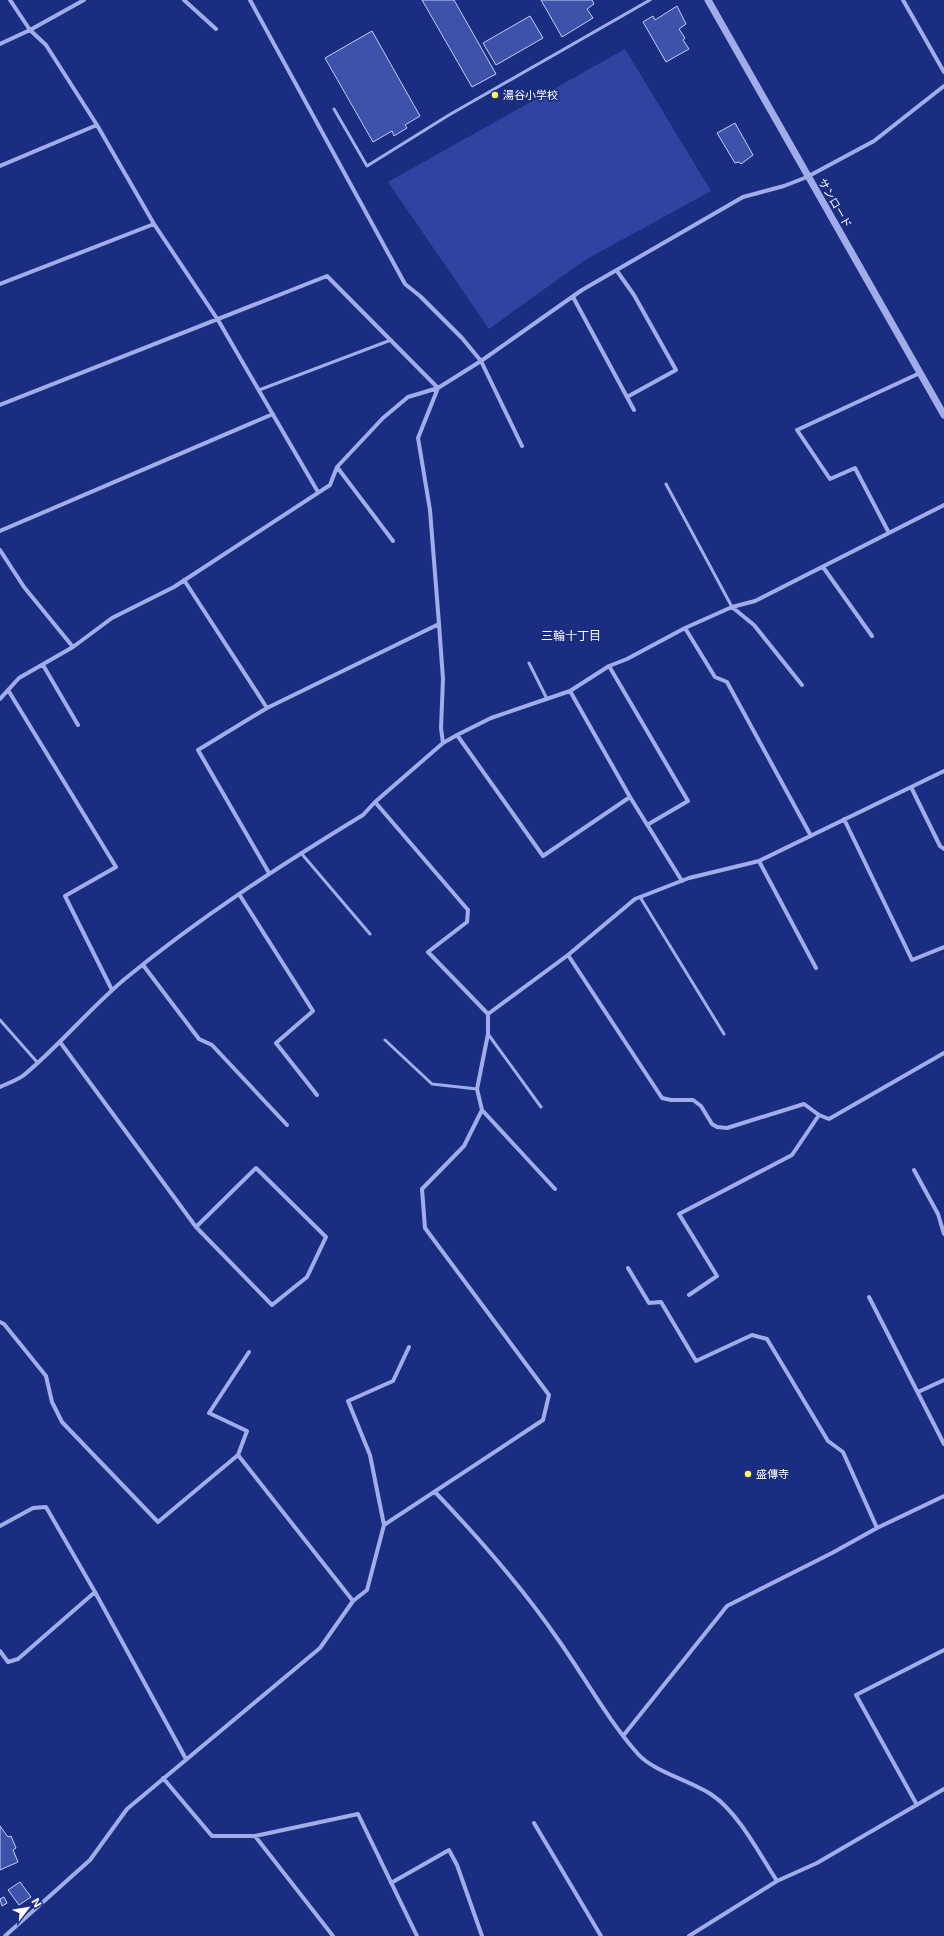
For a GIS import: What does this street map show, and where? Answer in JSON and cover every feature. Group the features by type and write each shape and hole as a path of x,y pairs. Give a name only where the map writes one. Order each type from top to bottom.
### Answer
{"street":[{"path":"10,0 30,30 46,45 97,125 154,224 218,320 318,492"},
{"path":"0,44 30,30 84,0"},
{"path":"184,0 216,29"},
{"path":"250,0 405,284 420,296 462,338 481,361 522,446"},
{"name":"サンロード","path":"708,0 807,177 944,415"},
{"path":"903,0 944,72"},
{"path":"0,699 19,678 74,647 112,618 184,580 330,485 337,467 383,418 408,397 438,388 481,361 573,297 743,197 784,186 807,177 874,142 944,86"},
{"path":"0,166 97,125"},
{"path":"0,284 154,224"},
{"path":"617,271 634,295 676,370 627,397"},
{"path":"0,405 326,276 438,388"},
{"path":"573,297 634,410"},
{"path":"889,533 855,468 830,479 797,430 920,373"},
{"path":"438,388 418,438 430,510 443,680 441,728 443,743"},
{"path":"0,531 273,414"},
{"path":"337,467 393,541"},
{"path":"0,1087 23,1076 60,1042 112,990 143,965 269,873 363,815 375,802 443,743 491,718 570,691 609,666 627,659 685,628 732,607 755,601 944,505"},
{"path":"0,550 24,587 74,647"},
{"path":"823,567 872,636"},
{"path":"184,580 266,708"},
{"path":"732,607 754,625 802,685"},
{"path":"269,873 198,750 266,708 439,624"},
{"path":"685,628 715,677 727,682 811,836"},
{"path":"43,665 78,725"},
{"path":"609,666 688,801 647,825"},
{"path":"8,690 116,867 65,896 112,990"},
{"path":"570,691 630,797 682,881"},
{"path":"458,735 544,856 630,797"},
{"path":"488,1014 568,955 635,899 682,881 759,861 944,771"},
{"path":"911,787 940,846 944,849"},
{"path":"375,802 468,910 467,922 428,952 488,1014 488,1034 478,1089 482,1110 555,1189"},
{"path":"844,819 912,960 944,947"},
{"path":"759,861 816,968"},
{"path":"239,894 313,1011 276,1043 317,1095"},
{"path":"568,955 662,1098 671,1100 693,1100 702,1106 712,1124 717,1127 727,1128 804,1104 830,1119 944,1054"},
{"path":"143,965 199,1039 212,1045 287,1124"},
{"path":"60,1042 196,1227 272,1306 307,1277 326,1237 256,1168 196,1227"},
{"path":"384,1525 543,1420 549,1395 425,1228 422,1189 464,1146 482,1110"},
{"path":"689,1295 717,1276 679,1214 792,1156 820,1114"},
{"path":"914,1170 938,1214 944,1234"},
{"path":"628,1268 649,1302 661,1302 696,1361 752,1335 767,1339 828,1441 843,1452 877,1528"},
{"path":"869,1297 944,1444"},
{"path":"0,1322 4,1324 46,1376 52,1402 62,1422 158,1522 238,1455 247,1431 209,1413 249,1352"},
{"path":"5,1936 90,1860 127,1809 320,1648 353,1601 368,1590 384,1525 370,1455 348,1401 392,1381 409,1347"},
{"path":"918,1392 944,1380"},
{"path":"238,1455 353,1601"},
{"path":"435,1492 484,1544 527,1596 639,1756 649,1763 713,1795 736,1818 777,1881"},
{"path":"624,1736 727,1606 832,1553 877,1528 944,1496"},
{"path":"0,1526 34,1508 46,1507 95,1592 186,1759"},
{"path":"0,1651 8,1662 18,1659 95,1592"},
{"path":"917,1805 856,1695 944,1650"},
{"path":"163,1778 212,1836 255,1836 358,1814 417,1936"},
{"path":"689,1936 777,1881 817,1863 944,1789"},
{"path":"534,1823 601,1936"},
{"path":"255,1836 333,1936"},
{"path":"391,1883 449,1850 457,1865 482,1936"}],"lane":[{"path":"334,109 367,166 450,115 650,0"},
{"path":"259,390 391,340"},
{"path":"666,484 732,607"},
{"path":"529,663 547,699"},
{"path":"301,853 370,934"},
{"path":"640,897 724,1034"},
{"path":"0,1020 37,1062"},
{"path":"488,1034 541,1107"},
{"path":"386,1040 432,1084 478,1089"}],"shaded area":[{"path":"625,49 711,191 585,260 489,329 388,182"}],"building":[{"path":"422,0 454,0 496,74 472,87"},
{"path":"541,0 592,0 594,4 587,9 593,18 562,37"},
{"path":"677,6 686,24 679,29 685,38 683,40 689,49 666,62 643,22 653,16 655,20"},
{"path":"530,16 543,38 496,65 483,43"},
{"path":"372,31 420,116 405,125 407,128 394,136 392,131 373,142 325,58"},
{"path":"735,123 753,155 741,164 739,162 735,163 717,133"},
{"path":"0,1826 8,1837 11,1836 16,1848 13,1850 18,1862 0,1870"},
{"path":"20,1882 31,1897 19,1905 8,1890"},
{"path":"4,1897 7,1903 2,1906 0,1899"}],"place":[{"name":"湯谷小学校","path":"495,95"},
{"name":"盛傳寺","path":"748,1474"}],"district":[{"name":"三輪十丁目","path":"571,635"}]}
